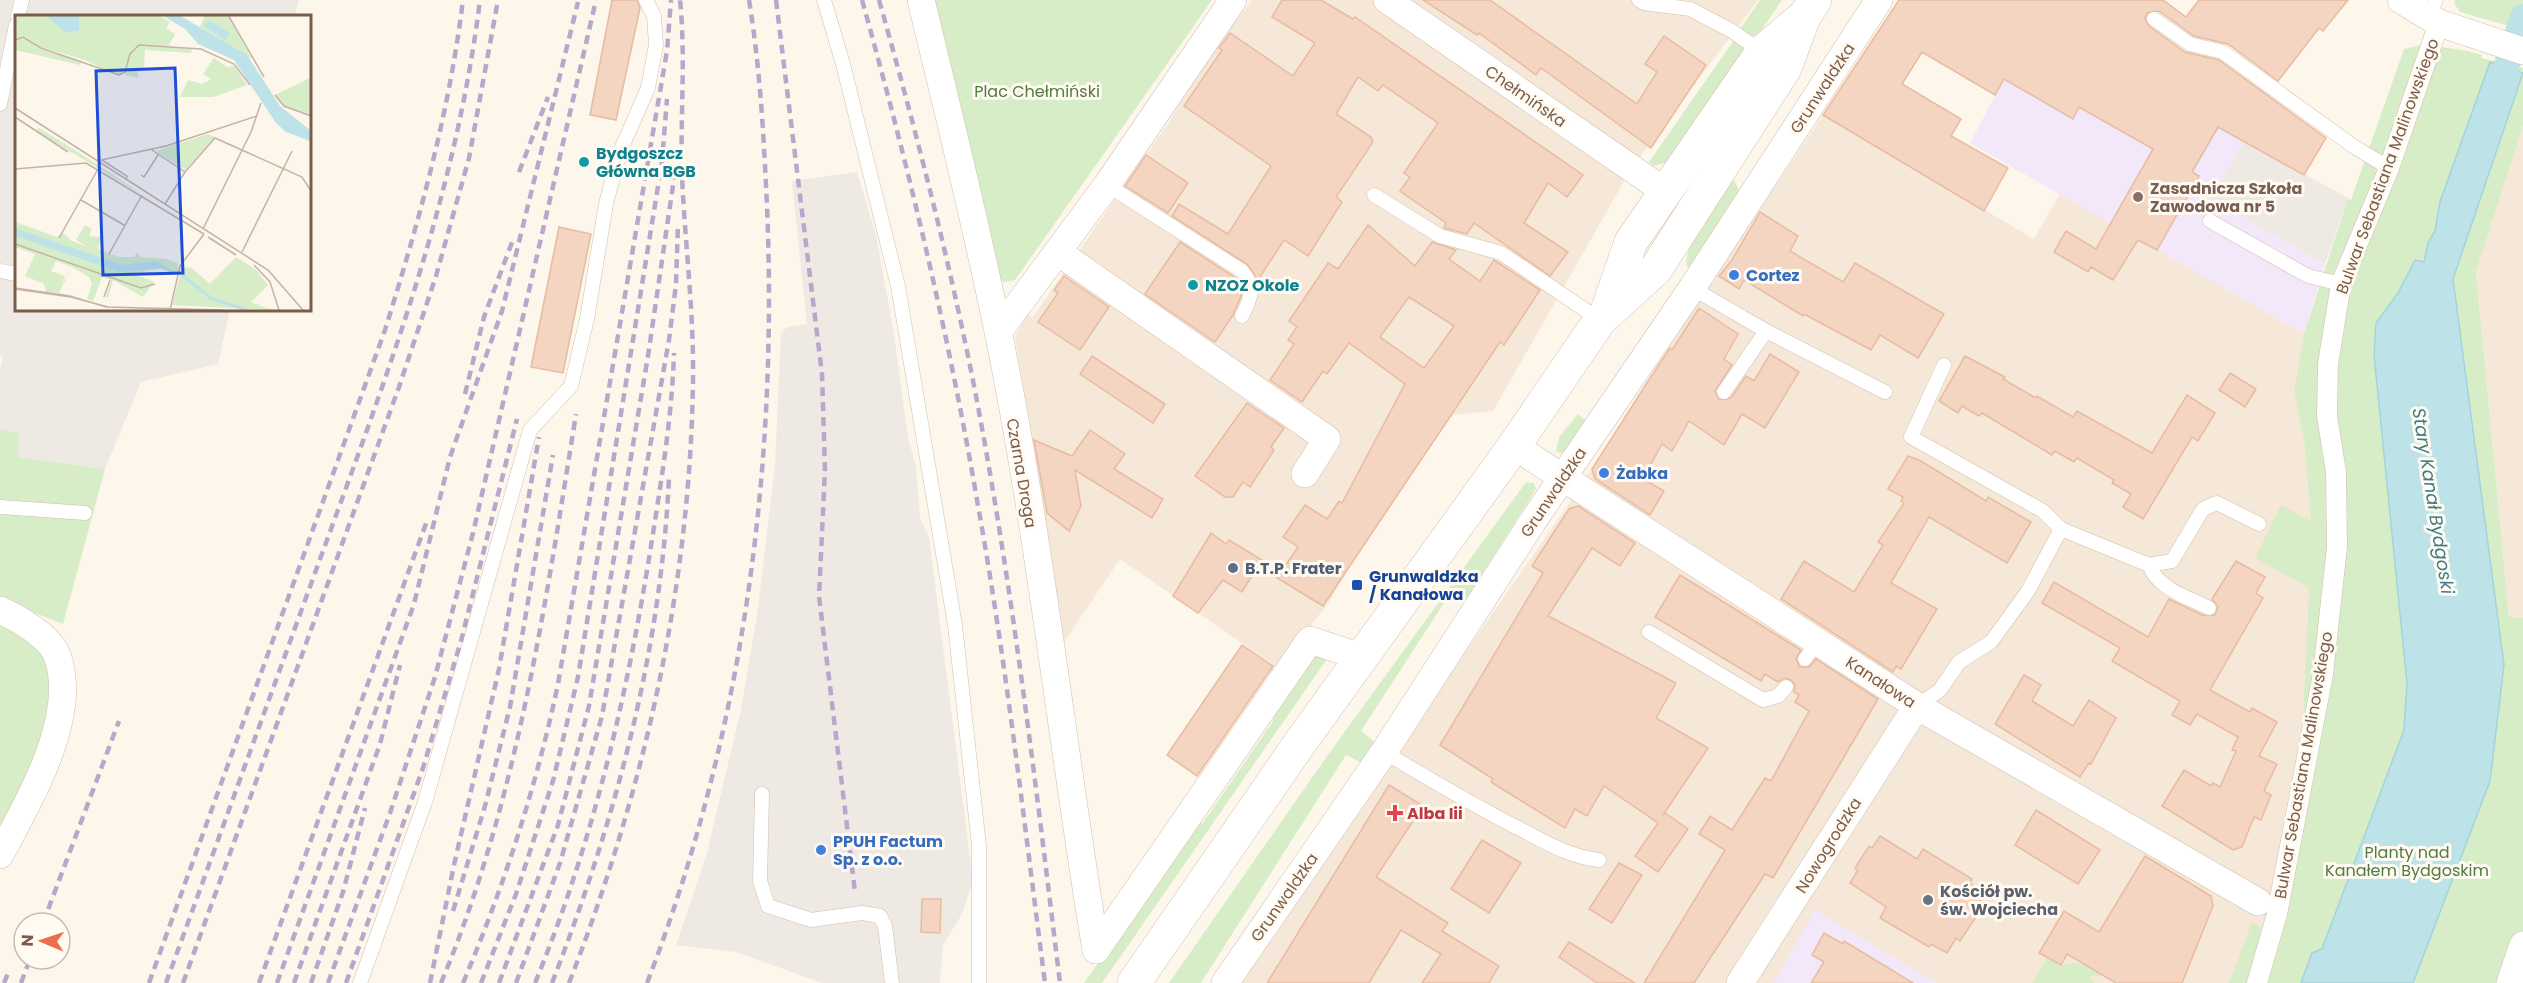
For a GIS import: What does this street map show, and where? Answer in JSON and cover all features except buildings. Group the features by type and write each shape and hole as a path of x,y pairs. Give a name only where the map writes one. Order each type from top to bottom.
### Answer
{"main road":[{"path":"1603,316 1656,269 1696,210 1785,68 1810,8"},
{"path":"1134,983 1361,657 1514,446 1603,316 1631,242 1762,52 1810,8"}],"street":[{"name":"Czarna Droga","path":"921,0 958,149 998,332 1035,547 1079,855 1096,951 1310,640 1361,657"},
{"path":"998,332 1059,253 1233,0"},
{"name":"Chełmińska","path":"1387,0 1666,192"},
{"name":"Grunwaldzka","path":"1225,983 1384,752 1562,478 1692,288 1879,0"},
{"path":"2400,0 2435,14 2484,39 2523,51"},
{"name":"Bulwar Sebastiana Malinowskiego","path":"2257,983 2267,908 2323,674 2337,547 2336,472 2327,406 2328,364 2341,284 2389,168 2435,14"},
{"path":"1059,253 1327,439 1305,474"},
{"name":"Kanałowa","path":"1514,446 1812,650 1917,706 2267,908"},
{"path":"0,610 30,624 58,657 63,703 54,743 0,855"},
{"name":"Nowogrodzka","path":"1740,983 1917,706"},
{"path":"2510,983 2523,945"}],"lane":[{"path":"18,15 22,0"},
{"path":"360,983 425,802 530,430 572,386 587,319 606,204 618,154 648,88 656,45 654,16 646,0"},
{"path":"824,0 843,64 898,286 955,625 980,846 979,983"},
{"path":"1639,0 1644,3 1690,9 1762,52"},
{"path":"2154,19 2190,44 2223,52 2353,146 2389,168"},
{"path":"0,104 15,30"},
{"path":"1107,185 1242,271 1251,281 1252,296 1242,316"},
{"path":"1374,195 1440,236 1501,253 1603,316"},
{"path":"2210,221 2308,276 2341,284"},
{"path":"0,271 15,274"},
{"path":"1692,288 1766,332 1885,392"},
{"path":"1724,392 1766,332"},
{"path":"1944,365 1911,437 2043,511 2061,529 2149,565 2172,561 2203,508 2217,503 2259,524"},
{"path":"0,507 85,513"},
{"path":"1917,706 1940,690 1959,662 1991,642 2028,591 2061,529"},
{"path":"2149,565 2153,576 2163,585 2209,608"},
{"path":"1649,632 1763,700 1778,696 1786,687"},
{"path":"1384,752 1478,808 1578,858 1599,860"},
{"path":"762,794 760,881 768,906 810,920 862,913 880,916 885,926 892,983"}],"shaded area":[{"path":"0,0 299,0 295,15 15,15 15,310 230,310 218,364 141,382 105,469 18,457 19,433 0,429 0,371 3,358 0,356"},
{"path":"1252,0 1758,0 1631,169 1493,411 1453,415 1363,544 1329,602 1278,668 1120,559 1062,645 1015,337 1028,313 1032,318 1169,122 1216,46"},
{"name":"Zasadnicza Szkoła Zawodowa nr 5","path":"2108,59 2244,141 2210,199 2325,264 2304,334 1970,143 2004,79 2073,118"},
{"path":"1823,115 2034,239 2060,194 2304,334 2294,391 2301,407 2312,528 2300,776 2258,944 2244,983 1235,983 1568,505 1696,305"},
{"path":"2523,126 2523,618 2509,617 2476,272"},
{"path":"2244,141 2348,198 2325,264 2210,199"},
{"path":"857,172 876,235 894,334 908,438 916,467 920,518 929,537 973,881 962,914 943,945 940,983 822,983 736,952 676,945 707,853 741,709 757,616 775,465 781,333 787,327 807,324 792,181"},
{"path":"1815,910 1937,983 1773,983"}],"green space":[{"name":"Plac Chełmiński","path":"921,0 1212,0 1015,280 1005,282 996,279"},
{"path":"1760,0 1782,0 1758,35 1750,36 1740,29"},
{"path":"2455,0 2523,0 2523,30 2460,12 2454,3"},
{"path":"1734,40 1746,49 1668,162 1653,166 1649,162"},
{"name":"Planty nad Kanałem Bydgoskim","path":"2426,44 2474,53 2482,55 2481,58 2523,68 2523,126 2476,272 2509,617 2523,618 2523,983 2229,983 2252,922 2260,927 2260,936 2300,776 2309,588 2255,558 2281,505 2311,521 2304,441 2294,391 2304,334 2348,198 2351,200 2404,49"},
{"path":"1732,176 1740,192 1690,268 1687,266 1687,258 1690,248"},
{"path":"1578,414 1588,423 1563,453 1556,452 1559,437"},
{"path":"0,429 19,433 18,457 105,469 63,624 0,599"},
{"path":"1526,482 1534,483 1536,489 1465,601 1451,592 1361,731 1377,744 1364,764 1346,755 1201,983 1169,983 1325,759"},
{"path":"0,612 56,658 60,703 0,848"},
{"path":"1315,653 1329,656 1102,983 1084,983 1195,824 1203,823 1273,721 1273,712"},
{"path":"2047,958 2060,965 2072,963 2083,965 2104,976 2089,976 2095,983 2032,983"}],"water":[{"path":"2490,62 2523,73 2453,279 2504,665 2490,781 2413,983 2301,983 2312,953 2322,949 2404,730 2407,683 2374,355 2376,323 2398,293 2415,260 2424,262 2428,243 2435,231 2440,202"}],"waterway":[{"name":"Stary Kanał Bydgoski","path":"2496,98 2523,17"}],"railway":[{"path":"149,983 385,330 432,167 450,84 463,0"},
{"path":"166,983 355,464 421,269 456,137 470,69 480,0"},
{"path":"183,983 399,387 436,276 469,158 498,0"},
{"path":"328,983 390,813 435,677 473,533 596,0"},
{"path":"463,983 518,836 540,761 558,684 667,51 671,0"},
{"path":"569,983 620,837 640,763 658,688 683,535 690,458 693,355 682,176 683,44 680,0"},
{"path":"647,983 681,887 709,790 731,691 748,590 760,489 767,388 769,286 762,115 749,0"},
{"path":"776,0 822,374 825,469 819,596 855,892"},
{"path":"862,0 926,248 966,437 1006,681 1045,983"},
{"path":"879,0 932,197 976,396 1013,615 1060,983"},
{"path":"277,983 414,604 450,457 502,311 578,2"},
{"path":"519,172 548,97"},
{"path":"481,983 516,894 553,781 578,677 662,162 667,99"},
{"path":"499,983 558,825 589,706 648,356 676,165"},
{"path":"516,983 560,863 602,716 669,340 676,284 678,224"},
{"path":"465,394 484,317 514,237"},
{"path":"535,983 556,930 591,823 619,713 642,602 659,498 674,353"},
{"path":"441,983 490,845 509,774 540,631 576,414"},
{"path":"346,983 423,768 461,641 517,419"},
{"path":"430,983 454,865 499,669 539,437"},
{"path":"453,911 485,806 510,707 553,455"},
{"path":"552,983 596,860 631,735 656,607 669,477"},
{"path":"259,983 428,518"},
{"path":"294,983 380,744 400,665"},
{"path":"48,911 119,721"},
{"path":"311,983 343,892 365,808"},
{"path":"4,983 9,971"},
{"path":"21,983 26,971"}],"place":[{"name":"Bydgoszcz Główna BGB","path":"584,162"},
{"name":"Zasadnicza Szkoła Zawodowa nr 5","path":"2138,197"},
{"name":"Cortez","path":"1734,275"},
{"name":"NZOZ Okole","path":"1193,285"},
{"name":"Żabka","path":"1604,473"},
{"name":"B.T.P. Frater","path":"1233,568"},
{"name":"Grunwaldzka / Kanałowa","path":"1357,585"},
{"name":"Alba Iii","path":"1395,813"},
{"name":"PPUH Factum Sp. z o.o.","path":"821,850"},
{"name":"Kościół pw. św. Wojciecha","path":"1928,900"}]}
